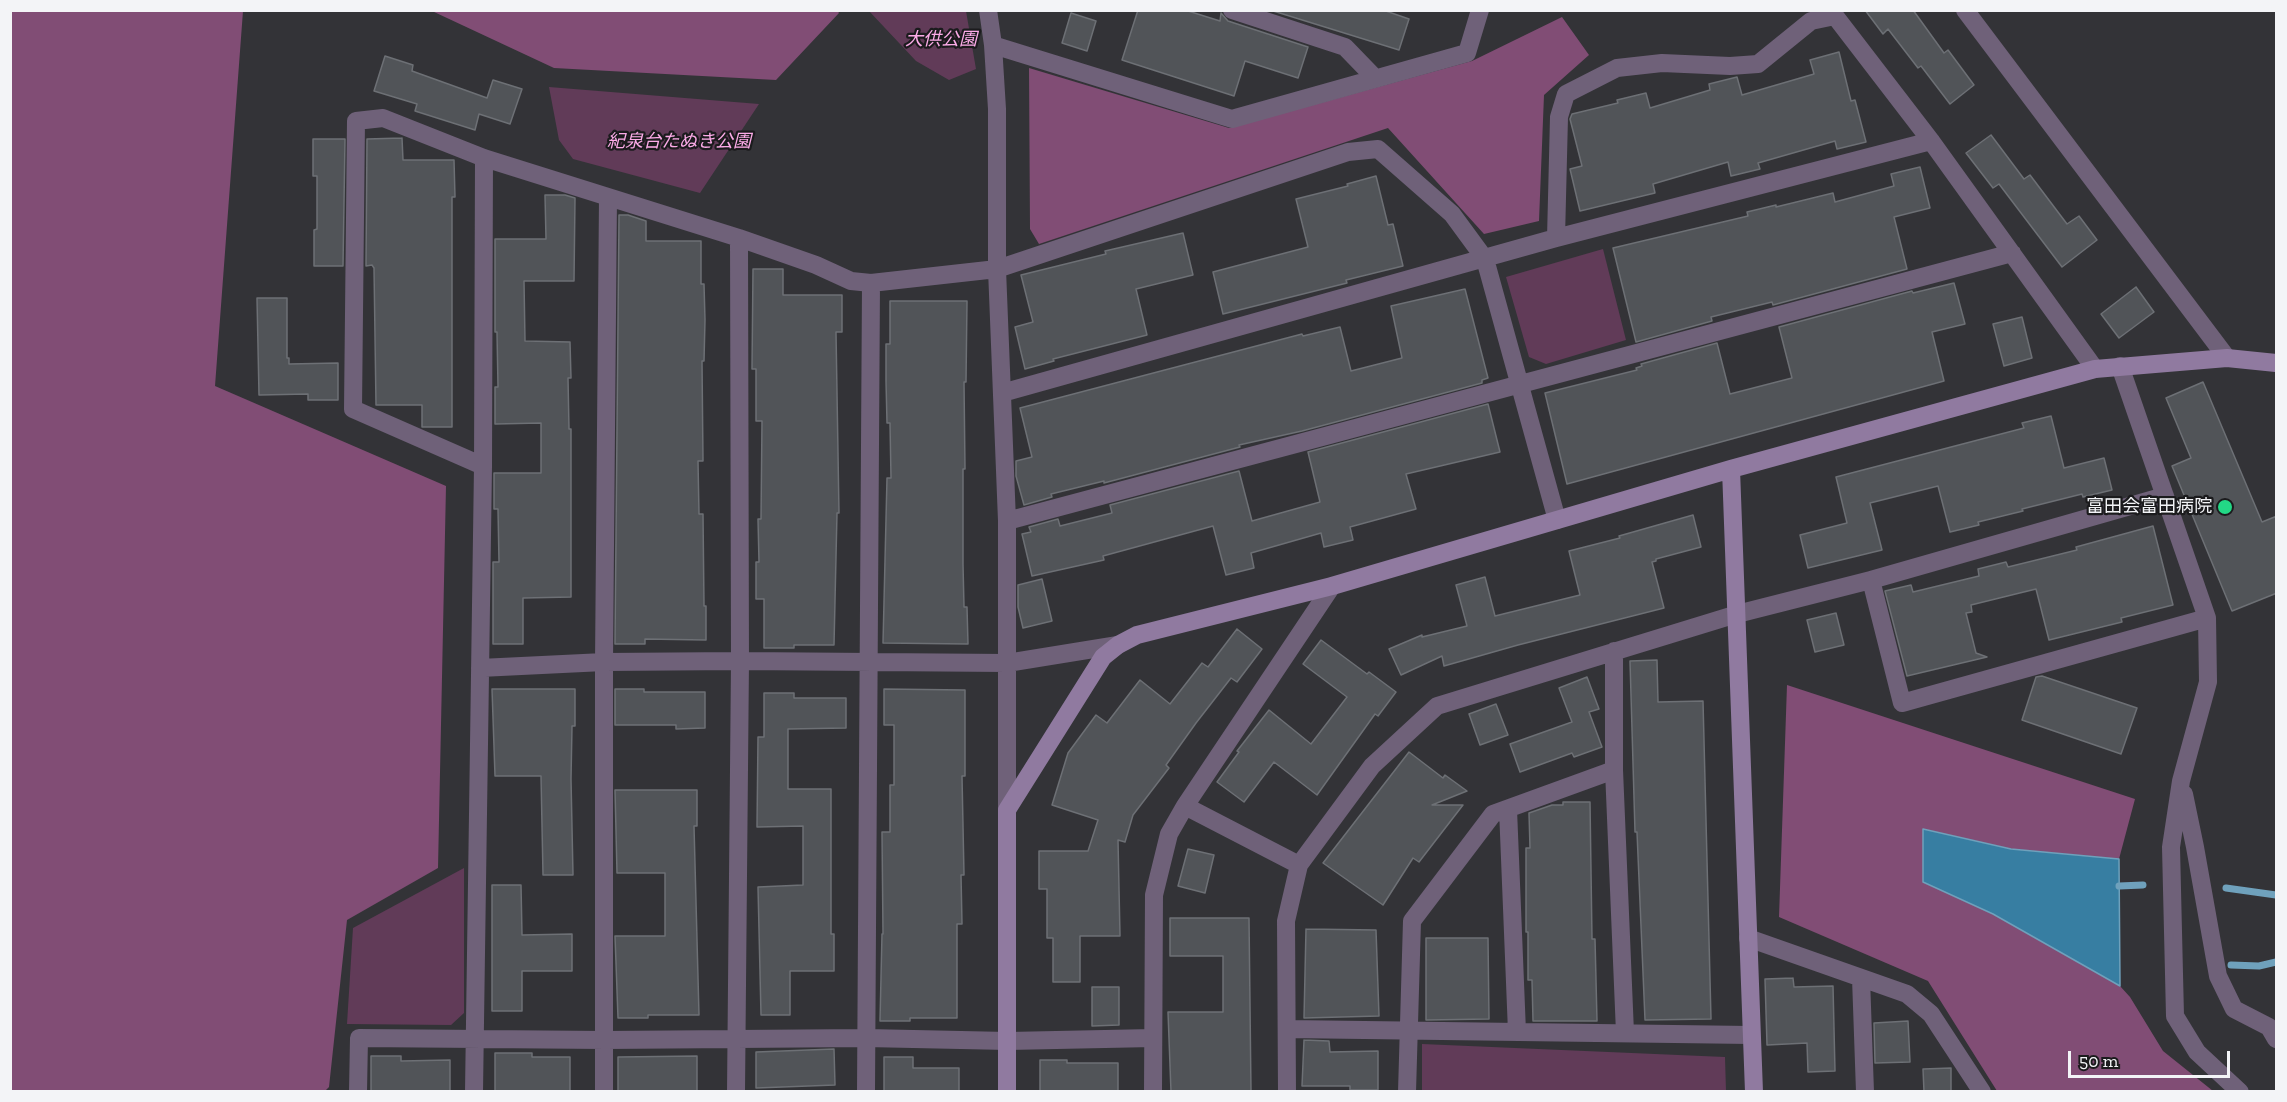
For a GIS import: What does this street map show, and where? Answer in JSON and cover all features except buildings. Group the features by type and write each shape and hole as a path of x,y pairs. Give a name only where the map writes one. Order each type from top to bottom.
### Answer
{"street":[{"path":"988,10 993,45 997,109 997,269 1007,521 1007,1092"},
{"path":"1232,10 1345,47 1375,78"},
{"path":"993,45 1232,119 1467,53 1480,10"},
{"path":"1965,10 2227,358"},
{"path":"1556,238 1559,117 1566,94 1617,68 1662,63 1730,66 1758,64 1811,21 1835,16 1931,141 2094,369"},
{"path":"483,466 353,409 356,121 383,118 484,158 739,238 816,265 851,281 871,283 997,269 1348,152 1378,149 1452,214 1485,259 1557,520"},
{"path":"1002,393 1556,238 1931,141"},
{"path":"474,1092 483,466 484,158"},
{"path":"604,1092 604,662 608,197"},
{"path":"736,1092 740,661 739,238"},
{"path":"1007,521 2012,253"},
{"path":"866,1092 871,283"},
{"path":"1007,810 1103,657 1118,645 1137,635 1332,586 1731,469 2094,369 2227,358 2277,363"},
{"path":"2120,366 2208,618 2208,682 2181,781 2171,847 2175,1016 2197,1052 2240,1092"},
{"path":"1731,469 1754,1092"},
{"path":"1287,1092 1286,921 1299,865 1372,766 1437,706 1737,614 1871,580 2164,496"},
{"path":"1871,580 1902,703 2208,618"},
{"path":"1153,1092 1154,895 1168,834 1332,586"},
{"path":"480,669 604,662 1007,663 1118,645"},
{"path":"1614,651 1614,770 1625,1034"},
{"path":"1407,1092 1412,921 1493,814 1614,770"},
{"path":"2181,781 2218,976 2234,1009 2269,1027 2277,1039"},
{"path":"1185,806 1299,865"},
{"path":"1508,809 1517,1032"},
{"path":"1748,938 1907,994 1931,1014 1982,1092"},
{"path":"1861,978 1865,1092"},
{"path":"1287,1029 1751,1035"},
{"path":"358,1092 359,1038 605,1040 866,1038 1008,1041 1153,1038"}],"green space":[{"name":"大供公園","path":"869,11 966,11 976,69 949,80 916,61"},
{"name":"紀泉台たぬき公園","path":"549,87 759,104 700,193 573,159 559,140"},
{"path":"1603,249 1626,340 1546,364 1529,357 1506,277"},
{"path":"464,868 464,1013 451,1025 347,1024 353,928"},
{"path":"1422,1044 1725,1057 1726,1091 1422,1091"}],"shaded area":[{"path":"837,10 839,13 776,80 554,68 432,11"},
{"path":"10,11 243,11 215,386 446,486 438,868 347,920 329,1087 325,1091 11,1091"},
{"path":"1562,17 1589,55 1544,95 1539,221 1484,234 1388,128 1039,244 1030,229 1029,68 1229,128 1472,61"},
{"path":"1787,685 2135,799 2119,859 2011,849 1923,829 1923,882 1993,914 2120,986 2130,997 2163,1051 2213,1091 1997,1091 1928,981 1779,917"}],"water":[{"path":"1923,829 2011,849 2119,859 2120,986 1993,914 1923,882"}],"waterway":[{"path":"2119,886 2143,885"},
{"path":"2226,888 2276,895"},
{"path":"2231,965 2259,966 2276,962"}],"place":[{"name":"富田会富田病院","path":"2225,507"}]}
